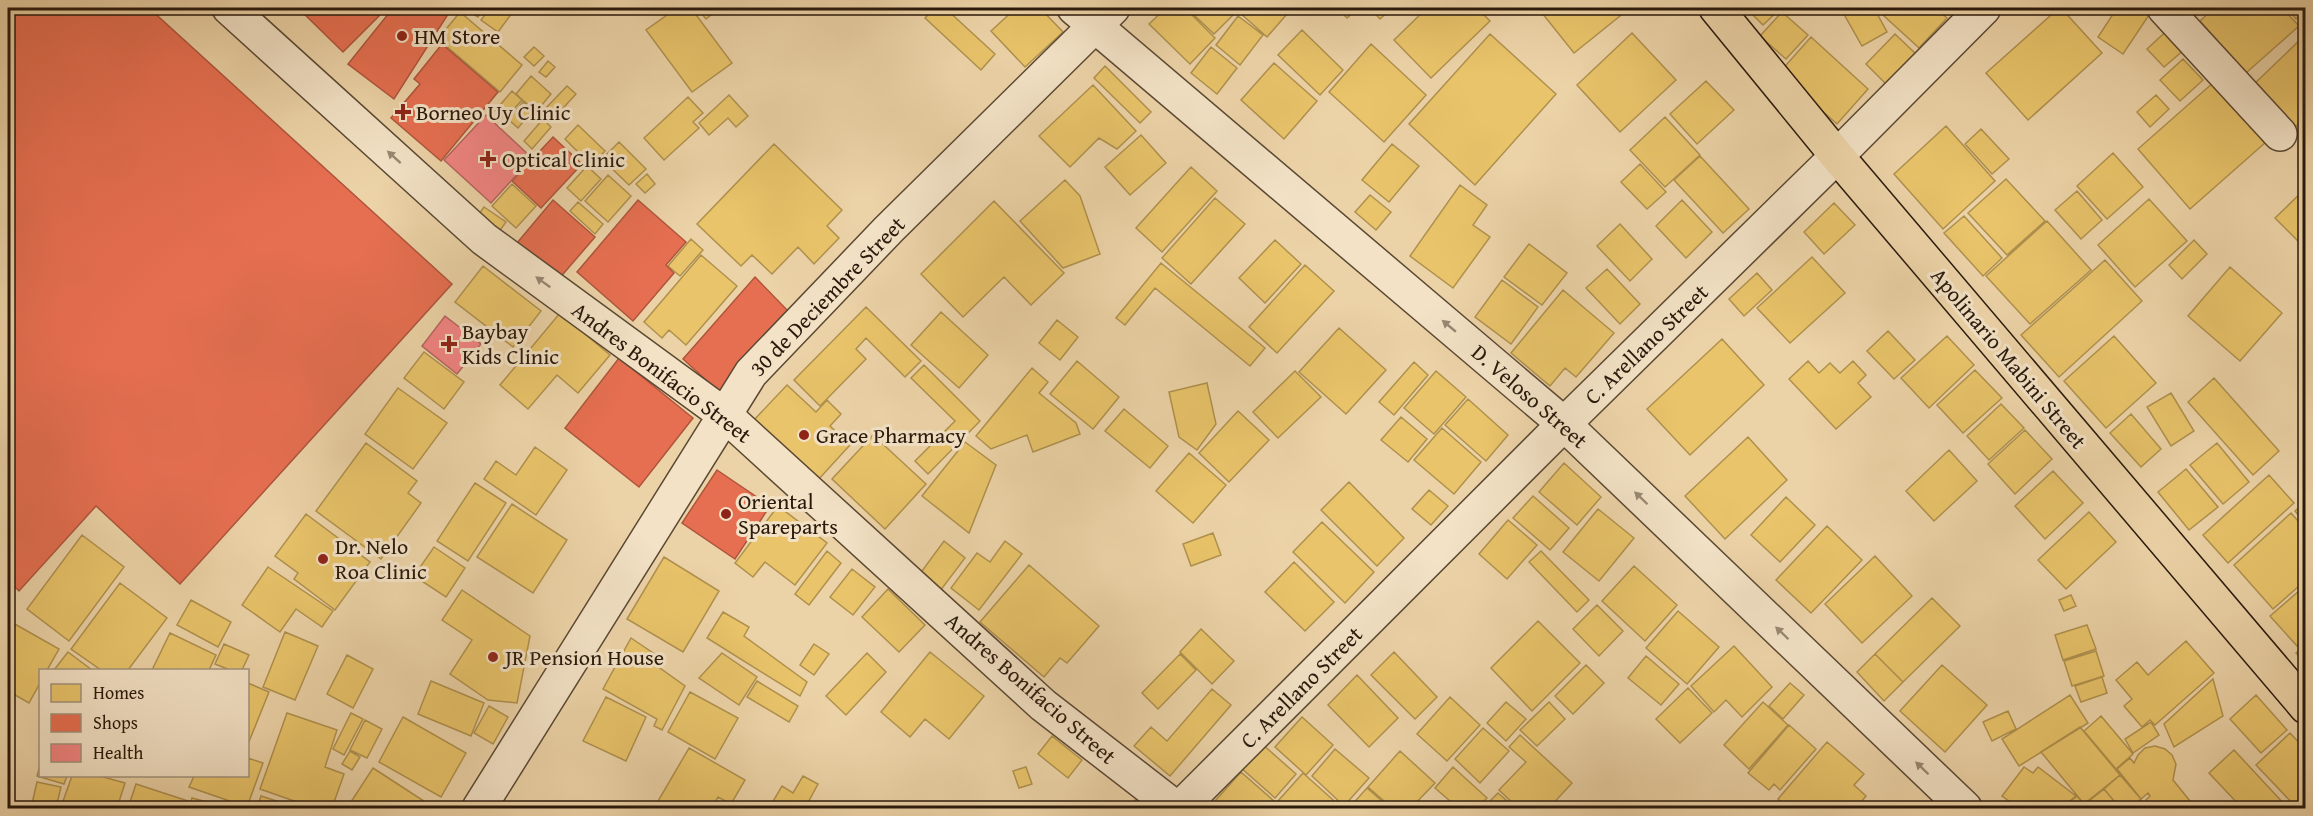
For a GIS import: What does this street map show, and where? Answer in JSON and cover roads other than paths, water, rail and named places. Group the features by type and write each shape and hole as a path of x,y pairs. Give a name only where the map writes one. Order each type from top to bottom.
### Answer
{"main road":[{"name":"Apolinario Mabini Street","path":"1716,8 1837,156 2306,707"}],"street":[{"name":"Andres Bonifacio Street","path":"229,8 484,239 726,416 1043,705 1178,808"},
{"name":"C. Arellano Street","path":"1178,808 1984,8"},
{"path":"2164,8 2280,134"},
{"name":"30 de Deciembre Street","path":"479,808 751,373 898,221 1093,13"},
{"name":"D. Veloso Street","path":"1093,13 1564,424 1965,808"}],"place":[{"name":"HM Store","path":"402,36"},
{"name":"Borneo Uy Clinic","path":"403,112"},
{"name":"Optical Clinic","path":"488,159"},
{"name":"Baybay Kids Clinic","path":"449,344"},
{"name":"Grace Pharmacy","path":"804,435"},
{"name":"Oriental Spareparts","path":"726,514"},
{"name":"Dr. Nelo Roa Clinic","path":"323,559"},
{"name":"JR Pension House","path":"493,657"}]}
